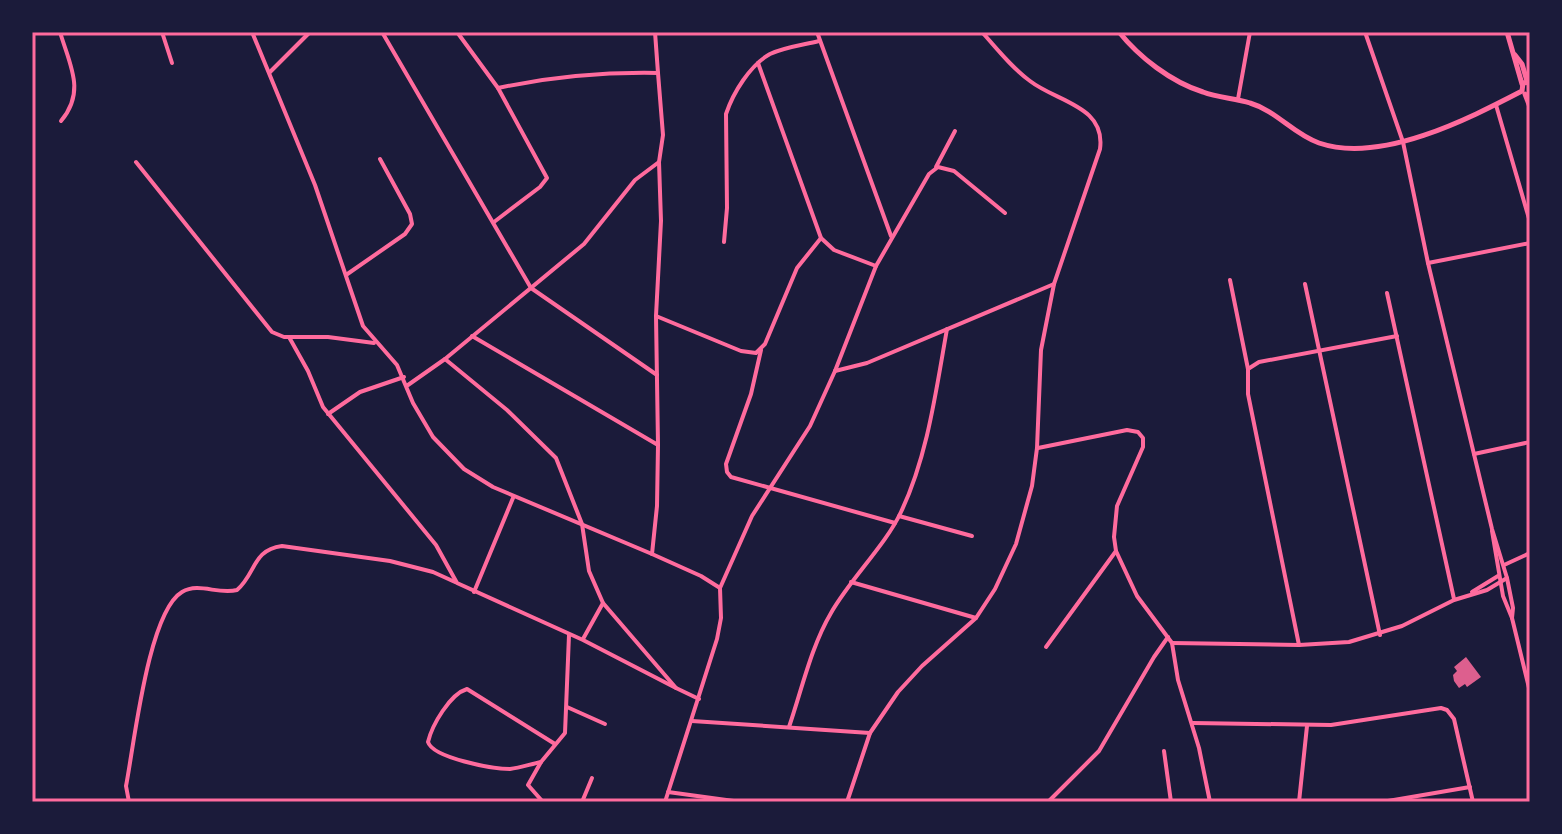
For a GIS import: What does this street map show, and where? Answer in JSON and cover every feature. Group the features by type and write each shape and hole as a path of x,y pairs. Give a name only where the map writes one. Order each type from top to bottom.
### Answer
{"street":[{"path":"60,32 76,94 73,106 61,121"},
{"path":"162,32 172,63"},
{"path":"252,32 315,185 363,326 397,365 421,419 433,437 464,469 514,497 652,554 720,588"},
{"path":"270,72 310,32"},
{"path":"382,32 531,288 657,375"},
{"path":"386,39 393,32"},
{"path":"457,32 498,88 547,178 540,187 494,222"},
{"path":"652,554 657,506 656,316 661,221 659,162 663,135 655,32"},
{"path":"817,32 891,236"},
{"path":"847,802 870,733 914,674 976,618 995,589 1016,544 1032,486 1037,448 1041,350 1054,284 1100,149 1100,131 1092,116 1028,80 982,32"},
{"path":"1119,32 1131,47 1185,86 1263,107 1303,136 1334,147 1363,148 1403,142 1496,104 1527,86"},
{"path":"1238,99 1250,32"},
{"path":"1365,32 1403,142 1428,263 1492,529 1505,568 1512,618"},
{"path":"1507,32 1527,86 1530,107"},
{"path":"724,242 727,208 726,114 730,102 758,63 780,51 819,41"},
{"path":"758,63 821,238 834,250 876,266"},
{"path":"498,88 532,81 627,72 658,73"},
{"path":"1496,104 1530,222"},
{"path":"665,802 699,699 721,618 720,588 745,529 810,426 876,266 955,131"},
{"path":"346,275 405,234 412,224 410,214 380,159"},
{"path":"136,162 267,326 278,335 376,343"},
{"path":"408,386 584,244 635,180 659,162"},
{"path":"935,169 944,167 954,171 1005,213"},
{"path":"821,238 797,268 761,350 751,394 726,464 727,472 731,477 771,490 895,523"},
{"path":"1428,263 1530,243"},
{"path":"1230,280 1248,369 1248,394 1299,645"},
{"path":"835,371 867,363 1054,284"},
{"path":"1305,284 1380,635"},
{"path":"1387,293 1454,600"},
{"path":"656,316 741,351 751,354 761,350"},
{"path":"789,727 820,635 850,582 895,523 912,485 933,406 947,329"},
{"path":"472,336 658,445"},
{"path":"1248,369 1259,362 1397,336"},
{"path":"289,337 328,414 436,545 457,583"},
{"path":"445,359 507,410 556,458 582,524 589,571 603,603 676,688"},
{"path":"328,414 360,392 404,377"},
{"path":"1037,448 1127,430 1140,433 1143,447 1117,506 1116,551 1137,596 1172,643 1178,680 1193,723 1210,802"},
{"path":"1474,454 1530,442"},
{"path":"474,592 514,497"},
{"path":"899,516 972,536"},
{"path":"1492,529 1491,539 1503,596 1512,618 1530,692"},
{"path":"129,802 126,786 154,639 163,614 182,592 195,588 220,592 237,590 261,554 272,547 390,561 433,572 583,640 699,699"},
{"path":"1046,647 1116,551"},
{"path":"1172,643 1299,645 1349,642 1380,635 1470,593 1530,553"},
{"path":"1487,590 1507,578"},
{"path":"850,582 976,618"},
{"path":"1470,593 1493,589 1503,596"},
{"path":"583,640 603,603"},
{"path":"543,802 528,785 541,762 565,733 569,635"},
{"path":"1048,802 1099,751 1168,637"},
{"path":"541,762 514,769 493,768 435,752 428,742 450,702 458,692 467,689 555,744"},
{"path":"567,707 605,724"},
{"path":"1193,723 1307,726 1371,720 1435,708 1447,710 1459,732 1473,802"},
{"path":"692,721 870,733"},
{"path":"1299,802 1307,726"},
{"path":"1164,751 1171,802"},
{"path":"582,802 592,778"},
{"path":"1382,802 1470,787"},
{"path":"668,792 741,802"}],"building":[{"path":"1466,657 1481,677 1467,687 1465,684 1459,688 1454,681 1453,675 1457,671 1454,667"}]}
